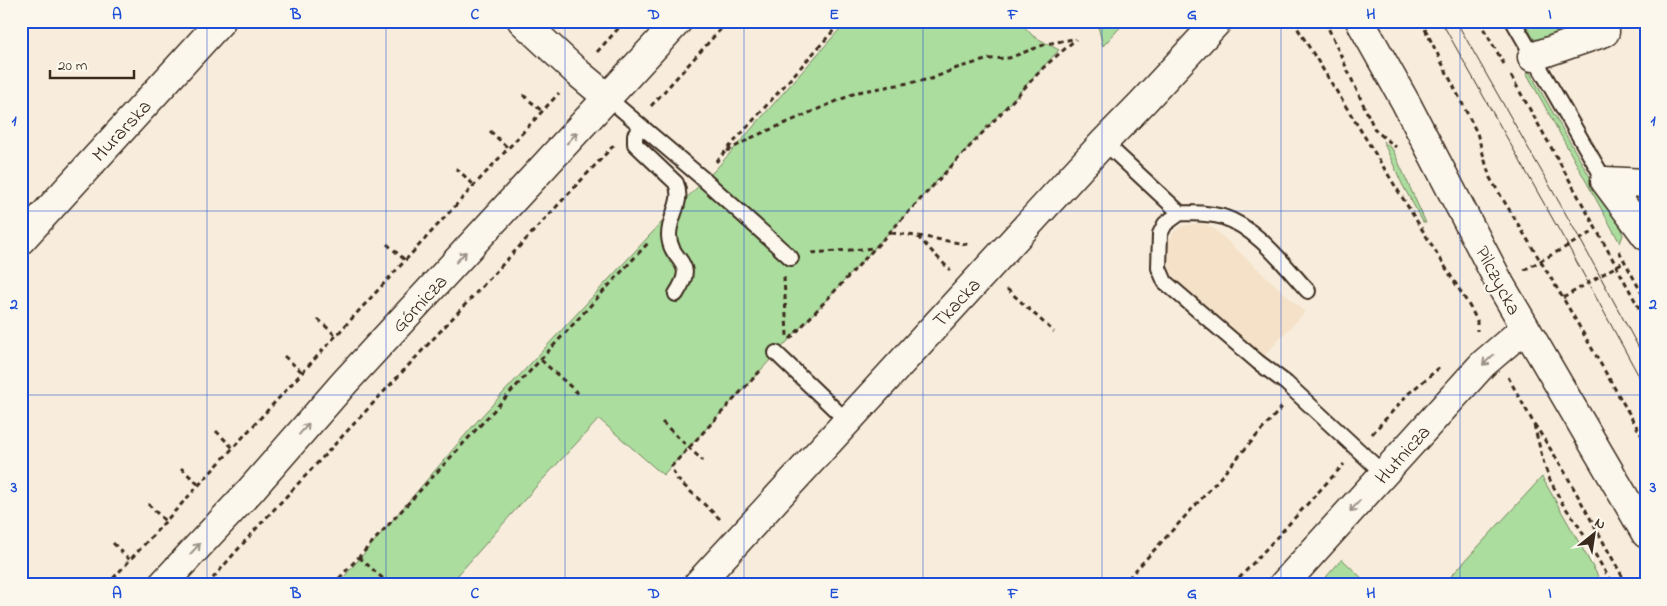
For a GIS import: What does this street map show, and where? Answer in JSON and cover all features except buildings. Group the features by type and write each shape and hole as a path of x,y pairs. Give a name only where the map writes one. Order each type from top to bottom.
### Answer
{"street":[{"name":"Murarska","path":"21,240 221,21"},
{"path":"522,21 608,98"},
{"name":"Górnicza","path":"162,585 248,493 345,382 678,21"},
{"name":"Tkacka","path":"697,585 847,421 982,258 1104,142 1218,21"},
{"name":"Pilczycka","path":"1360,21 1525,328 1646,534"},
{"path":"1532,57 1605,32"},
{"path":"1605,181 1646,183"},
{"path":"1605,181 1646,236"},
{"name":"Hutnicza","path":"1283,585 1483,364 1525,328"}],"lane":[{"path":"1513,21 1605,181"},
{"path":"608,98 701,177 791,258"},
{"path":"639,124 635,135 635,144 676,183 680,191 669,234 671,247 681,261 686,273 684,282 676,294"},
{"path":"1104,142 1180,213"},
{"path":"1308,291 1244,227 1224,217 1180,213 1165,224 1160,234 1159,268 1165,282 1286,384 1384,474"},
{"path":"776,353 847,421"}],"path":[{"path":"107,585 625,21"},
{"path":"207,585 273,510 639,124 728,21"},
{"path":"701,177 727,151 842,21"},
{"path":"1293,21 1467,302 1477,320 1478,328 1476,335"},
{"path":"1326,21 1375,130"},
{"path":"1421,21 1477,134 1490,178 1563,298 1646,443"},
{"path":"1479,21 1506,67"},
{"path":"727,151 858,92 931,79 957,68 989,59 1009,58 1046,44 1076,39 1044,67 876,248 788,342 783,266 791,258 798,255 876,248"},
{"path":"1510,75 1592,220 1646,321"},
{"path":"523,95 542,111"},
{"path":"490,131 509,149"},
{"path":"456,168 475,186"},
{"path":"890,232 950,242 982,258 1054,332"},
{"path":"1522,271 1593,232"},
{"path":"334,585 651,240 669,234"},
{"path":"917,236 952,274"},
{"path":"387,244 406,261"},
{"path":"1563,298 1623,262 1646,301"},
{"path":"318,319 336,336"},
{"path":"739,538 677,479 671,467 776,353"},
{"path":"284,356 302,372"},
{"path":"541,360 581,396"},
{"path":"1508,376 1533,422 1562,467 1627,585"},
{"path":"1122,585 1203,497 1277,412 1298,396"},
{"path":"662,422 703,461"},
{"path":"1533,422 1549,478 1562,503 1578,525 1613,585"},
{"path":"216,430 233,448"},
{"path":"181,468 199,485"},
{"path":"148,504 166,522"},
{"path":"112,543 130,560"},
{"path":"359,557 390,585"},
{"path":"78,580 84,585"}],"shaded area":[{"path":"1201,223 1213,228 1305,312 1264,356 1178,282 1170,271 1168,242 1174,232 1181,226"}],"green space":[{"path":"847,21 1019,21 1033,36 1059,50 663,475 599,419 449,585 337,585 479,419 663,221 715,170"},
{"path":"1099,21 1126,21 1103,46 1098,26"},
{"path":"1524,21 1566,21 1571,33 1541,42 1533,38"},
{"path":"1529,71 1590,177 1620,221 1623,235 1620,243 1527,74"},
{"path":"1383,141 1393,150 1426,223 1423,222 1402,184"},
{"path":"1542,477 1603,585 1443,585"},
{"path":"1342,559 1369,585 1319,585"}],"tram line":[{"path":"1441,21 1646,389"},
{"path":"1456,21 1580,239 1646,361"}]}
